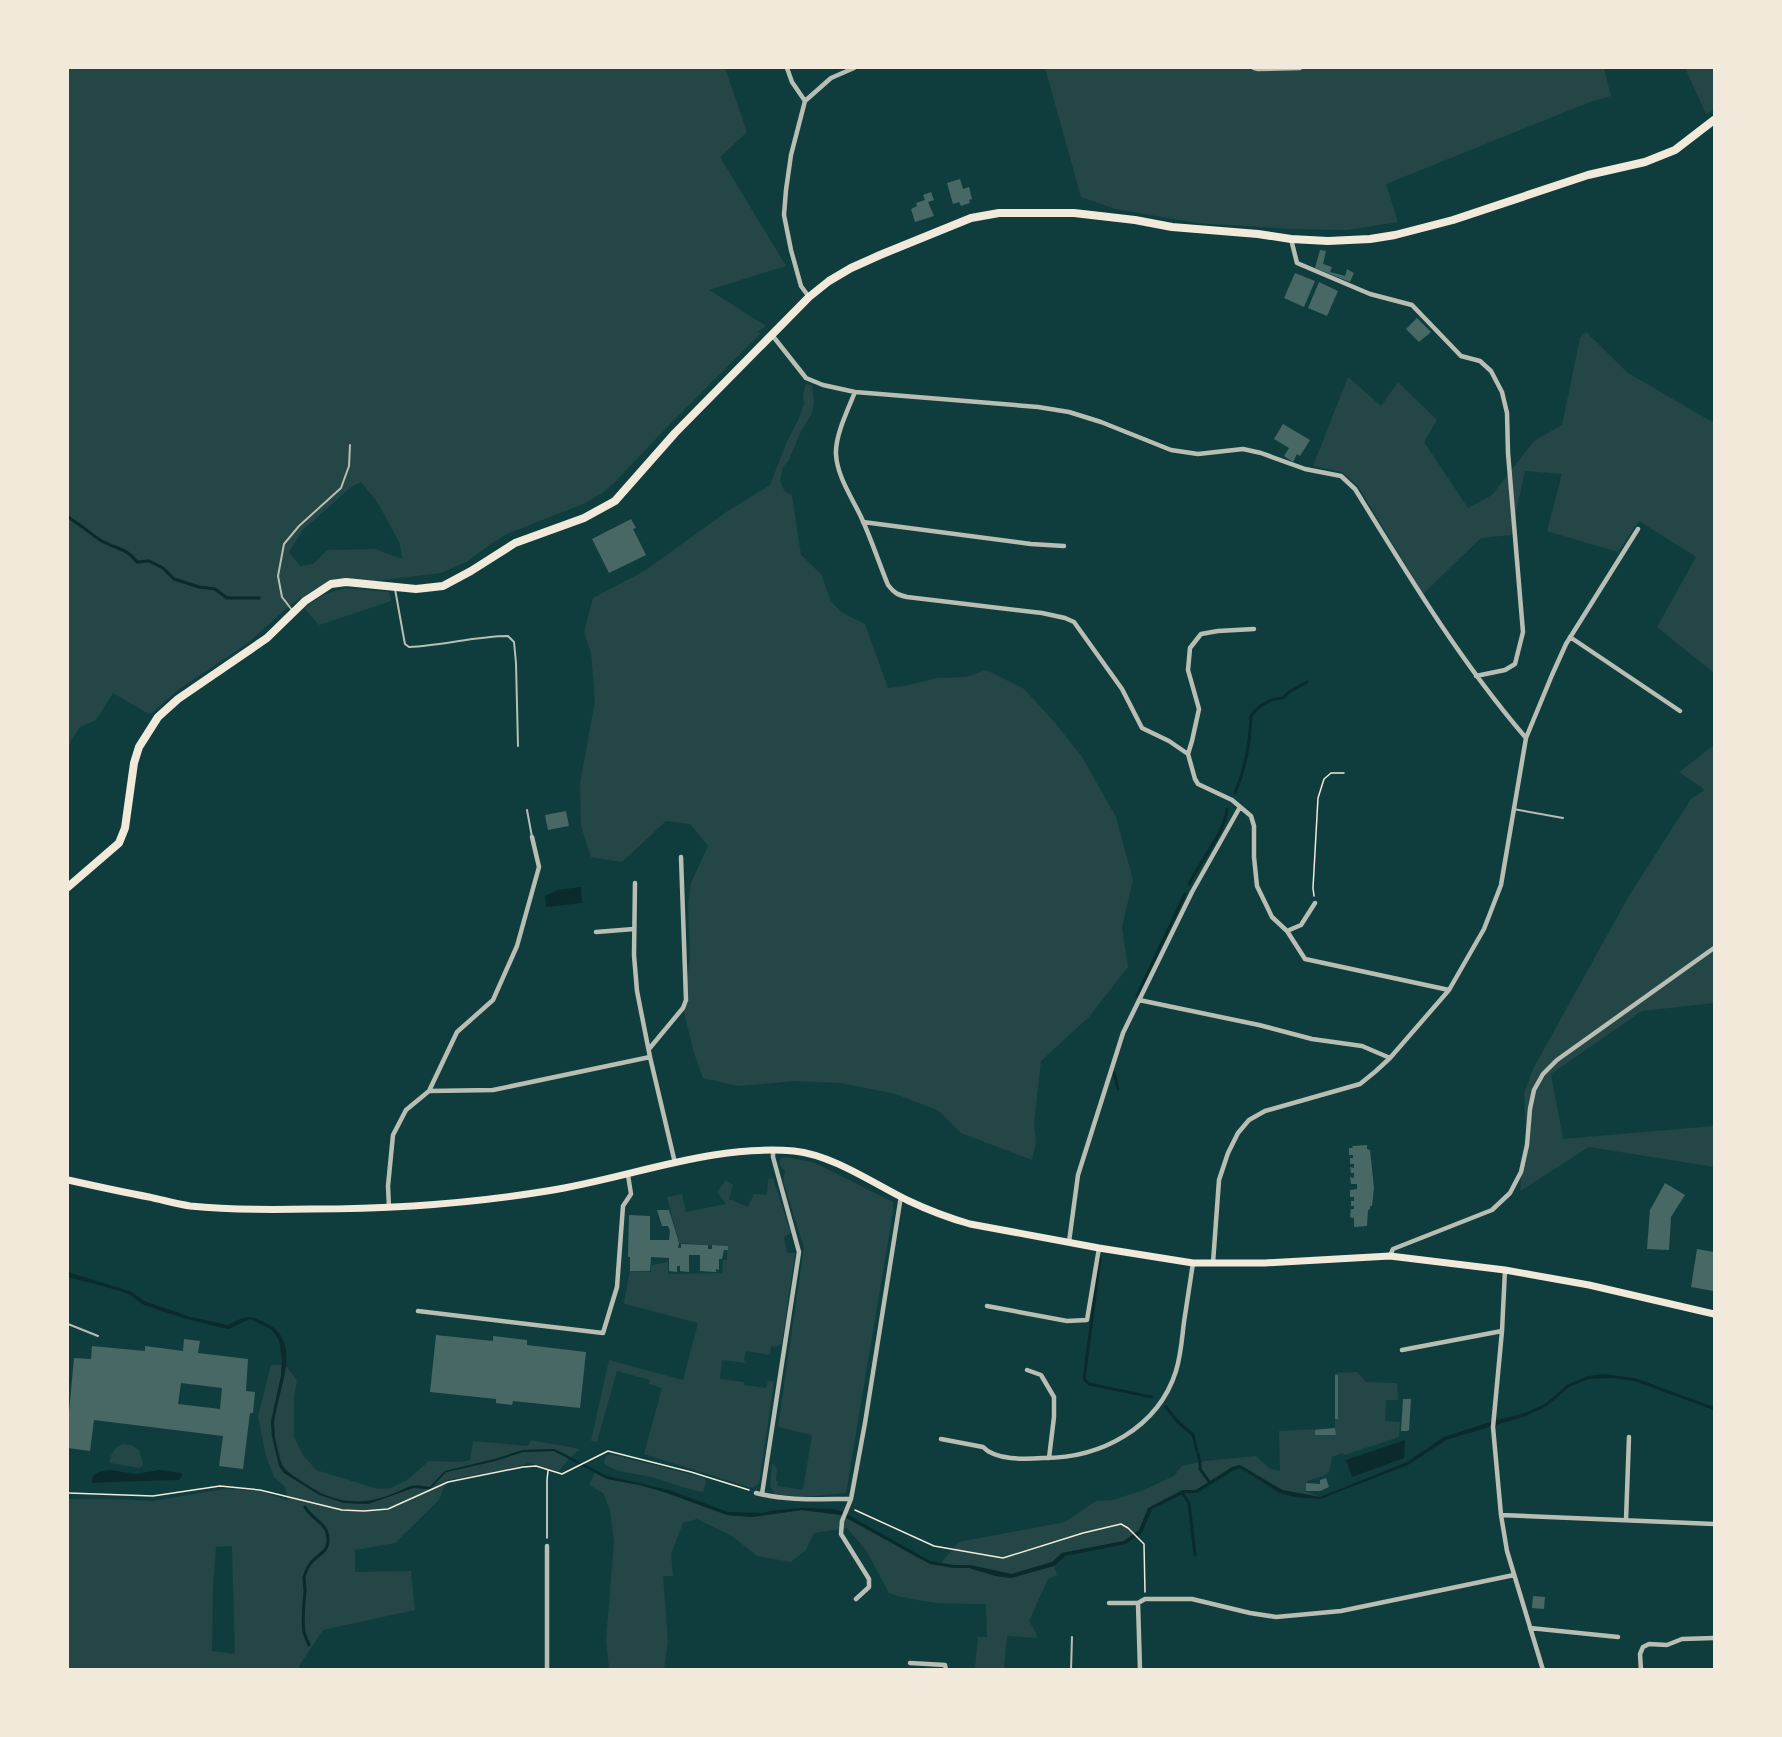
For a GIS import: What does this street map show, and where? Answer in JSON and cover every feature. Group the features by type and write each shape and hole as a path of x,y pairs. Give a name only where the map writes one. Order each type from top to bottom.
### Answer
{"main road":[{"path":"68,887 119,843 125,828 134,763 139,747 158,717 178,699 267,638 305,601 331,584 345,582 416,589 449,584 515,543 584,518 615,501 675,433 809,297 829,281 851,268 971,219 999,213 1074,213 1172,227 1291,239 1328,241 1395,235 1435,225 1588,175 1645,162 1675,150 1714,120"},
{"path":"68,1180 188,1205 243,1210 389,1208 443,1205 548,1191 729,1152 773,1150 821,1156 927,1208 970,1224 1099,1248 1193,1263 1276,1263 1390,1256 1505,1270 1589,1285 1714,1314"}],"street":[{"path":"787,68 792,82 804,101"},
{"path":"809,297 801,286 784,215 791,155 804,101 831,78 854,68"},
{"path":"1254,68 1300,68"},
{"path":"1291,239 1297,263 1370,294 1412,304 1461,356 1480,361 1491,371 1502,392 1507,413 1508,453 1523,632 1515,664 1505,670 1476,676"},
{"path":"772,335 806,378 823,385 855,392 1032,406 1069,412 1101,422 1171,450 1198,454 1243,449 1305,469 1341,476 1355,489 1434,617 1476,676 1526,738"},
{"path":"855,392 836,446 836,456 840,471 888,585 898,595 1042,613 1074,622 1122,689 1142,728 1169,741 1188,754"},
{"path":"863,522 1031,544 1064,546"},
{"path":"1213,1263 1219,1180 1238,1133 1249,1120 1265,1111 1359,1084 1390,1058 1449,990 1484,929 1501,885 1526,738 1570,637 1638,529"},
{"path":"1254,629 1201,634 1190,648 1188,670 1198,709 1188,754 1195,779 1198,784 1232,800 1251,816 1254,826 1257,886 1272,917 1287,931 1305,959 1449,990"},
{"path":"1570,637 1680,711"},
{"path":"1069,1242 1081,1166 1123,1033 1192,892 1240,807"},
{"path":"389,1208 388,1186 393,1135 406,1110 429,1091 458,1032 493,1000 517,946 539,867 532,837"},
{"path":"648,1049 683,1008 686,1000 681,857"},
{"path":"635,883 634,955 638,992 648,1049 675,1163"},
{"path":"1287,931 1301,925 1315,903"},
{"path":"596,932 634,929"},
{"path":"1390,1256 1393,1249 1492,1210 1510,1193 1521,1172 1534,1090 1543,1074 1557,1060 1714,948"},
{"path":"1139,1000 1259,1025 1312,1039 1362,1046 1390,1058"},
{"path":"429,1091 493,1090 650,1057"},
{"path":"762,1494 799,1252 773,1150"},
{"path":"418,1311 603,1333 617,1287 623,1206 631,1194 628,1175"},
{"path":"856,1599 869,1587 869,1579 841,1534 851,1498 901,1196"},
{"path":"987,1306 1067,1321 1087,1320 1099,1248"},
{"path":"941,1439 982,1447 987,1452 998,1455 1049,1458 1080,1454 1112,1443 1135,1429 1158,1406 1171,1384 1179,1362 1193,1263"},
{"path":"1505,1270 1493,1427 1501,1515 1507,1551 1543,1670"},
{"path":"1402,1350 1502,1331"},
{"path":"1027,1370 1041,1375 1054,1397 1049,1458"},
{"path":"1626,1520 1629,1437"},
{"path":"756,1493 804,1500 851,1498"},
{"path":"1501,1515 1714,1524"},
{"path":"547,1546 547,1670"},
{"path":"1109,1603 1138,1603 1145,1599 1192,1599 1239,1611 1276,1617 1341,1611 1514,1575"},
{"path":"1138,1603 1140,1670"},
{"path":"1530,1628 1618,1637"},
{"path":"1641,1670 1640,1654 1643,1647 1649,1644 1667,1645 1682,1639 1714,1638"},
{"path":"910,1663 945,1665 946,1670"}],"lane":[{"path":"294,612 282,597 278,576 284,544 341,488 349,466 350,445"},
{"path":"395,586 405,644 409,647 495,636 508,636 514,642 518,747"},
{"path":"1513,809 1563,818"},
{"path":"527,810 532,837"},
{"path":"68,1324 98,1336"},
{"path":"1071,1670 1072,1637"}],"path":[{"path":"1315,903 1313,888 1318,798 1324,779 1331,773 1344,773"},
{"path":"68,1493 153,1496 220,1486 260,1490 342,1510 364,1511 388,1509 448,1482 530,1466 562,1474 608,1451 691,1472 756,1493"},
{"path":"547,1539 549,1470"},
{"path":"848,1509 896,1527 924,1543 1003,1558 1083,1533 1122,1524 1143,1544 1145,1599"}],"shaded area":[{"path":"68,68 725,68 747,132 720,157 786,266 709,290 766,326 757,332 761,333 601,494 583,504 507,534 468,561 441,573 317,588 289,606 248,643 179,689 152,713 147,713 113,693 96,720 80,727 70,742 68,752","holes":["361,482 378,503 400,544 402,559 375,549 327,550 313,564 300,566 289,552 303,530 351,487"]},
{"path":"1045,68 1604,68 1611,96 1590,102 1386,184 1398,222 1347,230 1292,229 1197,223 1115,209 1081,197"},
{"path":"1685,68 1714,68 1714,110 1706,114"},
{"path":"1586,332 1628,373 1714,423 1714,673 1657,627 1696,557 1639,521 1618,552 1547,531 1562,474 1525,471 1511,535 1481,538 1423,594 1358,486 1342,472 1313,466 1348,377 1381,406 1398,382 1437,420 1424,442 1468,508 1492,495 1534,441 1562,425 1580,338"},
{"path":"806,384 812,385 814,403 812,413 801,431 789,460 783,467 780,481 785,492 792,495 801,555 821,574 831,601 841,612 865,624 888,688 938,678 966,677 986,670 1024,689 1082,757 1116,817 1133,880 1122,927 1128,967 1089,1017 1041,1061 1034,1124 1036,1142 1032,1160 961,1133 939,1111 896,1094 840,1083 795,1081 738,1086 703,1078 683,1008 690,957 688,905 691,883 708,846 690,824 666,821 622,862 591,857 581,826 580,783 595,701 591,653 584,632 593,598 646,570 726,512 770,485 804,404 803,394"},
{"path":"345,588 389,592 391,601 319,625 304,608 323,595"},
{"path":"1714,745 1714,1003 1642,1011 1551,1074 1563,1139 1714,1126 1714,1167 1589,1147 1520,1191 1526,1133 1524,1093 1533,1069 1630,894 1691,799 1705,790 1679,772"},
{"path":"581,887 582,903 546,907 545,896 558,890"},
{"path":"781,1158 815,1163 893,1202 846,1493 805,1497 775,1494 770,1486 772,1463 777,1469 777,1486 803,1490 812,1435 778,1427 804,1247 783,1181 785,1171 780,1162"},
{"path":"773,1178 791,1233 784,1237 787,1253 795,1253 782,1343 776,1347 771,1346 770,1355 746,1351 744,1360 746,1363 722,1360 720,1379 766,1388 768,1381 774,1382 759,1484 752,1488 644,1454 662,1388 649,1384 650,1380 617,1371 597,1442 591,1441 609,1360 683,1380 698,1323 625,1304 630,1271 651,1272 651,1265 668,1262 668,1274 722,1273 723,1260 727,1260 727,1246 679,1243 667,1197 682,1194 686,1212 726,1204 717,1192 726,1180 733,1185 729,1199 748,1207 754,1194 767,1195 768,1179"},
{"path":"68,1272 132,1292 144,1301 191,1317 228,1325 251,1317 266,1323 278,1332 284,1343 286,1356 274,1424 280,1461 285,1469 299,1480 336,1499 372,1500 411,1486 430,1487 445,1471 523,1450 554,1449 607,1476 669,1490 728,1512 763,1513 802,1508 834,1509 930,1561 970,1565 1012,1574 1052,1562 1062,1553 1124,1541 1139,1530 1148,1508 1183,1490 1196,1490 1232,1467 1240,1465 1282,1490 1320,1497 1407,1462 1444,1437 1525,1413 1545,1404 1567,1385 1588,1376 1603,1374 1635,1378 1714,1407 1714,1410 1634,1381 1612,1378 1589,1379 1569,1387 1547,1406 1526,1416 1446,1440 1408,1465 1320,1499 1280,1493 1240,1468 1234,1470 1197,1493 1185,1493 1152,1509 1142,1533 1125,1544 1065,1556 1054,1566 1011,1578 969,1568 930,1564 841,1515 802,1510 752,1517 727,1515 667,1493 607,1479 554,1451 523,1452 446,1472 430,1489 413,1488 368,1504 344,1503 320,1495 284,1473 279,1466 271,1422 281,1376 282,1360 279,1340 272,1330 250,1319 229,1329 183,1318 144,1305 130,1295 117,1290 68,1277"},
{"path":"271,1365 282,1365 271,1422 272,1436 284,1473 319,1495 344,1503 368,1504 413,1488 430,1489 446,1472 523,1452 554,1451 569,1459 559,1471 528,1463 512,1469 447,1480 439,1500 395,1543 355,1550 355,1572 411,1571 415,1610 323,1630 299,1669 68,1670 68,1499 152,1501 224,1489 260,1491 288,1501 285,1487 274,1477 266,1456 258,1416","holes":["232,1546 235,1653 212,1651 216,1547"]},
{"path":"286,1366 297,1380 294,1397 294,1437 303,1455 316,1470 378,1489 391,1488 407,1480 429,1461 470,1460 473,1441 528,1446 531,1440 580,1449 571,1457 554,1449 523,1450 445,1471 430,1487 412,1486 369,1502 344,1501 320,1493 288,1472 282,1465 274,1423"},
{"path":"1357,1372 1366,1382 1397,1383 1398,1400 1386,1400 1385,1421 1400,1422 1399,1437 1332,1457 1329,1472 1307,1481 1306,1491 1320,1497 1282,1490 1239,1465 1196,1490 1183,1490 1149,1508 1139,1530 1124,1541 1062,1553 1052,1562 1012,1574 941,1563 959,1542 1065,1522 1096,1501 1113,1500 1144,1490 1174,1476 1182,1466 1205,1461 1256,1456 1270,1469 1280,1471 1279,1431 1335,1428 1335,1373"},
{"path":"1405,1440 1404,1458 1352,1477 1346,1460"},
{"path":"123,1444 131,1445 139,1450 143,1465 140,1468 110,1463 113,1451"},
{"path":"610,1454 705,1478 703,1492 609,1467 604,1463 605,1457"},
{"path":"110,1470 136,1474 159,1470 181,1473 182,1476 179,1480 92,1482 95,1474"},
{"path":"595,1473 607,1479 667,1493 727,1515 752,1517 802,1510 841,1515 930,1564 969,1568 1011,1578 1054,1566 1057,1575 1048,1579 1029,1621 1037,1638 1007,1636 1004,1669 975,1669 978,1637 987,1637 986,1604 925,1601 889,1593 866,1550 847,1528 814,1533 806,1550 791,1562 757,1556 732,1536 697,1519 683,1523 671,1554 673,1576 663,1576 668,1641 664,1669 609,1669 606,1640 614,1542 610,1510 603,1493 589,1485"}],"building":[{"path":"960,179 963,189 969,187 972,199 969,200 970,203 961,206 959,202 953,204 947,183"},
{"path":"931,192 934,200 928,202 934,216 915,222 911,209 917,206 916,203 925,200 923,195"},
{"path":"1320,250 1326,251 1323,264 1332,267 1330,272 1345,276 1347,269 1354,273 1350,282 1315,268"},
{"path":"1295,273 1315,281 1304,307 1284,298"},
{"path":"1319,282 1338,291 1327,316 1308,308"},
{"path":"1417,318 1431,332 1419,342 1406,329"},
{"path":"1283,424 1310,440 1300,456 1297,454 1293,462 1284,456 1289,448 1274,439"},
{"path":"631,519 636,528 633,529 646,555 609,573 592,539"},
{"path":"566,811 569,826 548,830 545,815"},
{"path":"1367,1145 1367,1149 1370,1150 1374,1188 1372,1206 1368,1210 1367,1226 1354,1227 1354,1218 1350,1217 1351,1209 1354,1209 1351,1201 1354,1201 1354,1197 1350,1197 1350,1190 1357,1189 1357,1184 1351,1184 1350,1177 1354,1178 1354,1173 1351,1173 1350,1167 1354,1168 1354,1164 1350,1164 1350,1158 1353,1158 1353,1155 1349,1155 1349,1148"},
{"path":"1665,1183 1685,1195 1671,1217 1669,1250 1647,1249 1650,1210"},
{"path":"657,1210 669,1210 679,1243 678,1248 681,1248 681,1244 708,1245 708,1249 712,1249 712,1245 728,1246 728,1250 724,1250 722,1259 719,1259 719,1270 716,1269 716,1272 700,1271 700,1255 689,1255 689,1272 680,1271 680,1266 677,1266 677,1272 669,1271 669,1258 651,1257 650,1271 630,1271 629,1215 650,1216 650,1240 669,1240 668,1226 662,1226"},
{"path":"1697,1249 1714,1252 1713,1291 1691,1287"},
{"path":"436,1335 493,1341 493,1336 527,1340 527,1345 586,1352 580,1408 513,1401 512,1405 496,1403 496,1399 430,1392"},
{"path":"184,1339 200,1341 198,1353 248,1359 246,1391 255,1392 243,1469 219,1466 223,1436 94,1420 90,1451 68,1448 74,1358 91,1359 92,1346 145,1351 145,1346 183,1351","holes":["181,1383 222,1388 220,1409 178,1404"]},
{"path":"1335,1375 1338,1375 1338,1419 1335,1419"},
{"path":"1403,1399 1411,1399 1409,1430 1407,1431 1401,1431"},
{"path":"1335,1428 1336,1435 1315,1435 1315,1430"},
{"path":"1326,1478 1329,1487 1320,1491 1306,1491 1306,1483 1320,1484 1320,1480"},
{"path":"1533,1596 1545,1597 1544,1609 1532,1608"}],"waterway":[{"path":"68,517 100,540 129,554 137,562 149,561 163,568 174,579 199,587 215,589 227,598 259,598"},
{"path":"1235,793 1242,775 1251,716 1265,703 1283,698 1307,682"},
{"path":"1189,884 1222,828 1227,809"},
{"path":"1137,996 1185,894"},
{"path":"1114,1073 1118,1089"},
{"path":"1100,1258 1084,1379 1089,1384 1152,1397"},
{"path":"1166,1407 1193,1435 1197,1451"},
{"path":"1198,1454 1200,1469 1210,1483"},
{"path":"1182,1492 1189,1503 1195,1555"},
{"path":"305,1507 325,1529 328,1539 326,1548 310,1564 304,1577 303,1627 309,1645"}]}
